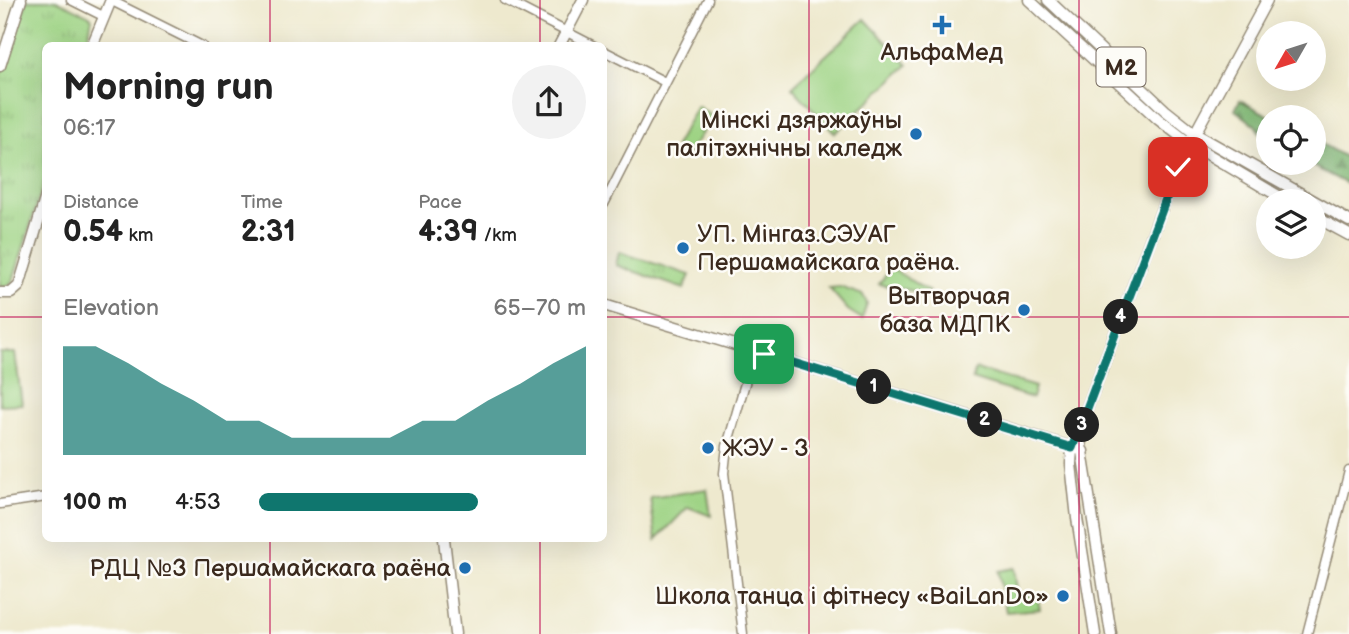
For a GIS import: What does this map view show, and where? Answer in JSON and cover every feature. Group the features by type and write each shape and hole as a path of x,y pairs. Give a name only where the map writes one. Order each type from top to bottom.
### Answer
{"main road":[{"path":"0,66 22,0"},
{"path":"93,42 111,0"},
{"path":"561,42 583,0"},
{"name":"М2","path":"1029,0 1189,143 1267,189"},
{"name":"М2","path":"1048,0 1165,110 1194,133 1293,189"},
{"path":"1111,634 1077,449 1078,434 1189,143 1267,0"},
{"name":"М2","path":"1326,208 1349,221"},
{"path":"0,293 11,293 19,286 42,209"},
{"path":"1326,223 1349,235"},
{"path":"607,306 1077,449"},
{"path":"1077,449 1071,464 1095,634"},
{"path":"444,542 455,634"}],"street":[{"path":"71,0 103,16"},
{"path":"111,0 194,42"},
{"path":"505,0 586,42"},
{"path":"607,198 708,0"},
{"path":"607,53 665,82"},
{"path":"743,634 724,473 727,446 754,352"},
{"path":"1307,634 1349,471"},
{"path":"0,505 42,498"}],"green space":[{"path":"27,0 56,0 92,18 87,42 42,42 42,189 13,281 4,288 0,287 0,76"},
{"path":"865,19 908,65 835,133 792,87"},
{"path":"1240,100 1256,109 1256,127 1255,125 1235,110"},
{"path":"697,106 713,117 687,155 675,146"},
{"path":"1326,147 1349,159 1349,185 1326,173"},
{"path":"619,252 690,275 684,289 616,265"},
{"path":"891,268 929,292 927,294 879,284"},
{"path":"840,287 863,295 867,303 862,319 848,310 829,288"},
{"path":"0,353 15,353 22,404 0,405"},
{"path":"976,369 1035,387 1032,398 972,379"},
{"path":"707,489 711,516 688,507 656,540 650,498"},
{"path":"1014,568 1018,597 1037,595 1040,609 1006,612 998,571"}],"place":[{"name":"АльфаМед","path":"942,25"},
{"name":"Мінскі дзяржаўны палітэхнічны каледж","path":"916,134"},
{"name":"УП. Мінгаз.СЭУАГ Першамайскага раёна.","path":"683,248"},
{"name":"Вытворчая база МДПК","path":"1024,310"},
{"name":"ЖЭУ - 3","path":"708,448"},
{"name":"РДЦ №3 Першамайскага раёна","path":"465,568"},
{"name":"Школа танца і фітнесу «BaiLanDo»","path":"1063,596"}],"route":[{"path":"764,354 1072,448 1178,167"}]}
